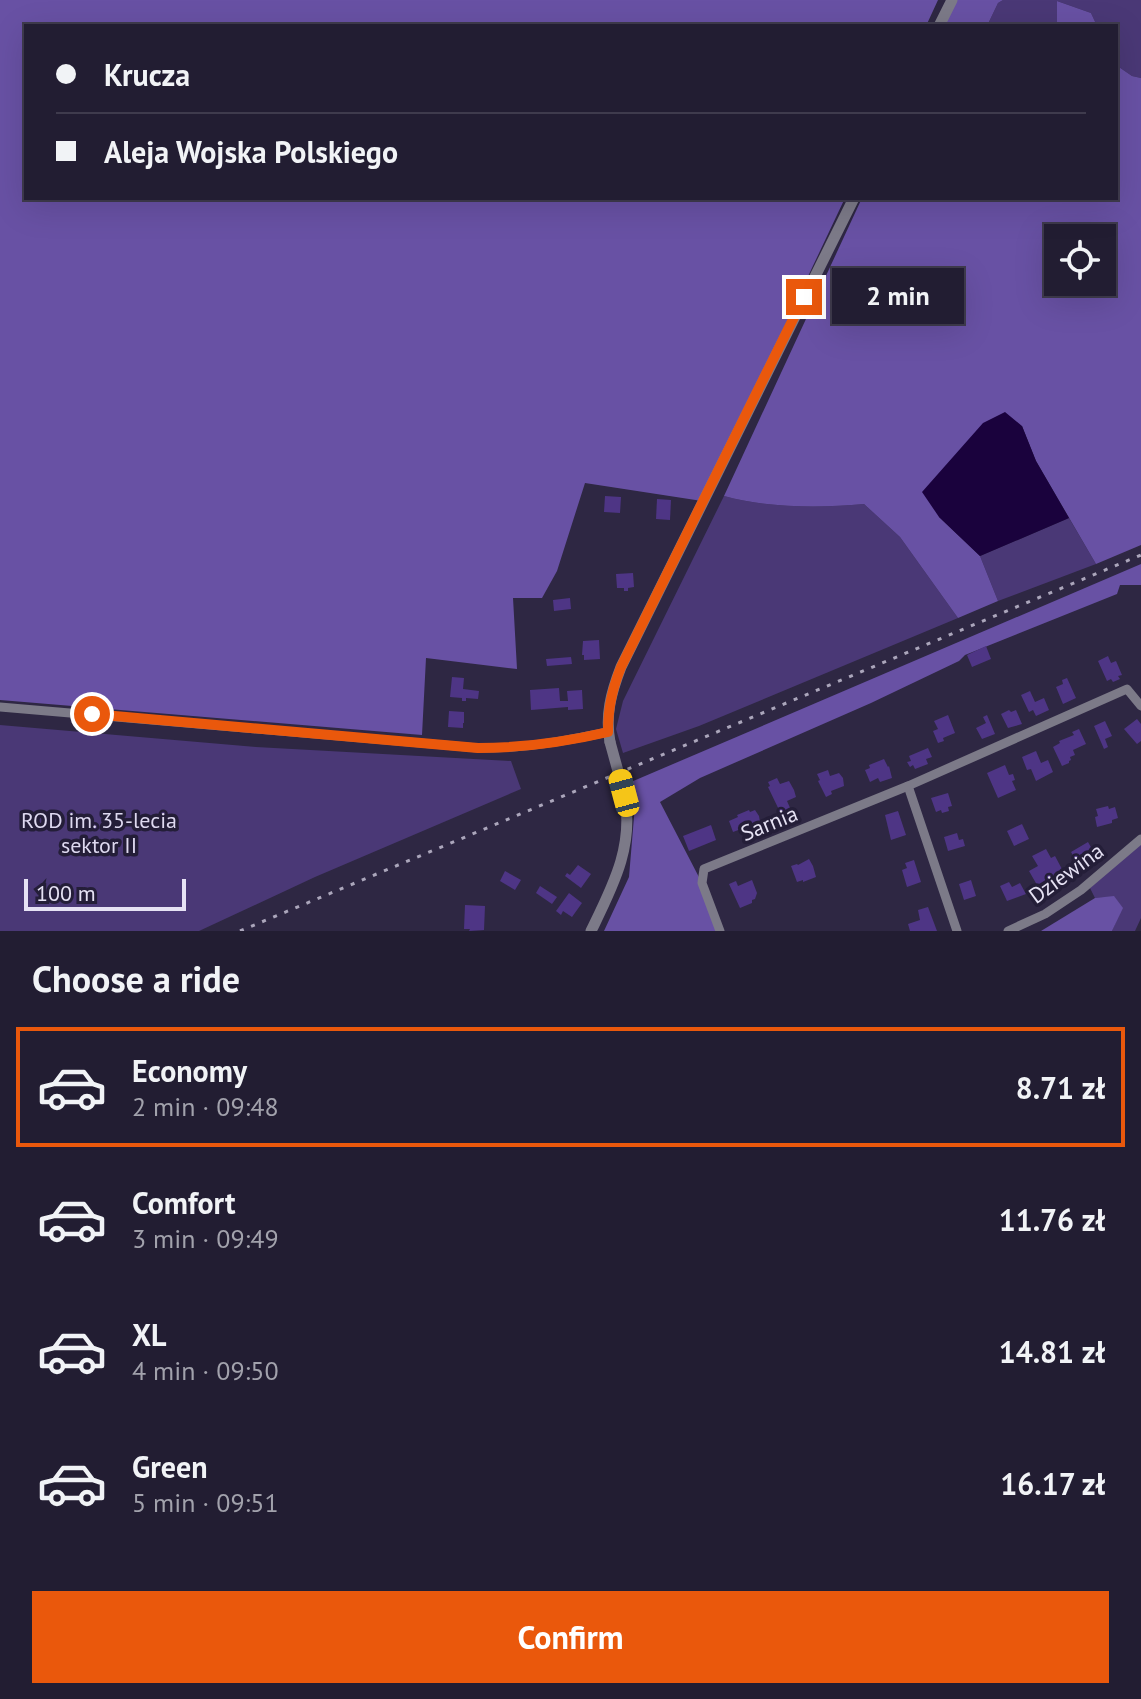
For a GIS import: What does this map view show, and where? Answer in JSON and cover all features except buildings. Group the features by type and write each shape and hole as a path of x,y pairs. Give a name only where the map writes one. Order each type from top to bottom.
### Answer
{"street":[{"path":"940,24 952,0"},
{"path":"591,931 625,852 626,806 609,737 608,711 612,691 621,667 853,200"},
{"name":"Sarnia","path":"720,931 702,883 704,869 908,786 1127,689 1141,706"},
{"path":"0,707 478,748 507,748 609,737"},
{"path":"908,786 957,931"},
{"name":"Dziewina","path":"1008,931 1045,914 1081,890 1141,839"}],"green space":[{"path":"1003,0 1141,0 1141,78 1118,66 1118,24 1096,24 1091,13 1057,1 1057,24 988,24 998,3"},
{"path":"724,496 794,506 864,504 900,537 958,618 699,726 623,753 616,729 623,701"},
{"path":"1069,518 1096,564 998,601 980,556"},
{"name":"ROD im. 35-lecia sektor II","path":"0,725 256,747 511,761 521,789 315,877 199,931 0,931"},
{"path":"1141,842 1141,918 1135,931 1112,931 1122,908 1114,897 1095,898 1090,888"}],"shaded area":[{"path":"0,0 938,0 927,24 24,24 24,200 844,200 702,501 585,483 557,571 542,598 513,598 517,669 426,658 422,735 0,700"},
{"path":"954,0 1003,0 998,3 988,24 943,24"},
{"path":"1057,1 1091,13 1096,24 1057,24"},
{"path":"1118,66 1141,78 1141,545 1096,564 1036,461 1022,426 939,517 980,556 998,601 958,618 900,537 864,504 794,506 724,496 861,200 1118,200"},
{"path":"1005,412 1022,426 1036,461 1069,518 980,556 939,517 922,492 983,423"},
{"path":"1141,564 1141,585 1120,585 1117,594 965,655 959,661 871,703 700,778 660,802 702,883 720,931 604,931 629,877 635,805 631,782"},
{"path":"1114,896 1123,908 1112,931 1041,931 1095,898"}],"railway":[{"path":"240,931 1141,555"}],"route":[{"path":"92,714 478,748 552,744 608,732 608,711 621,667 804,297"}]}
